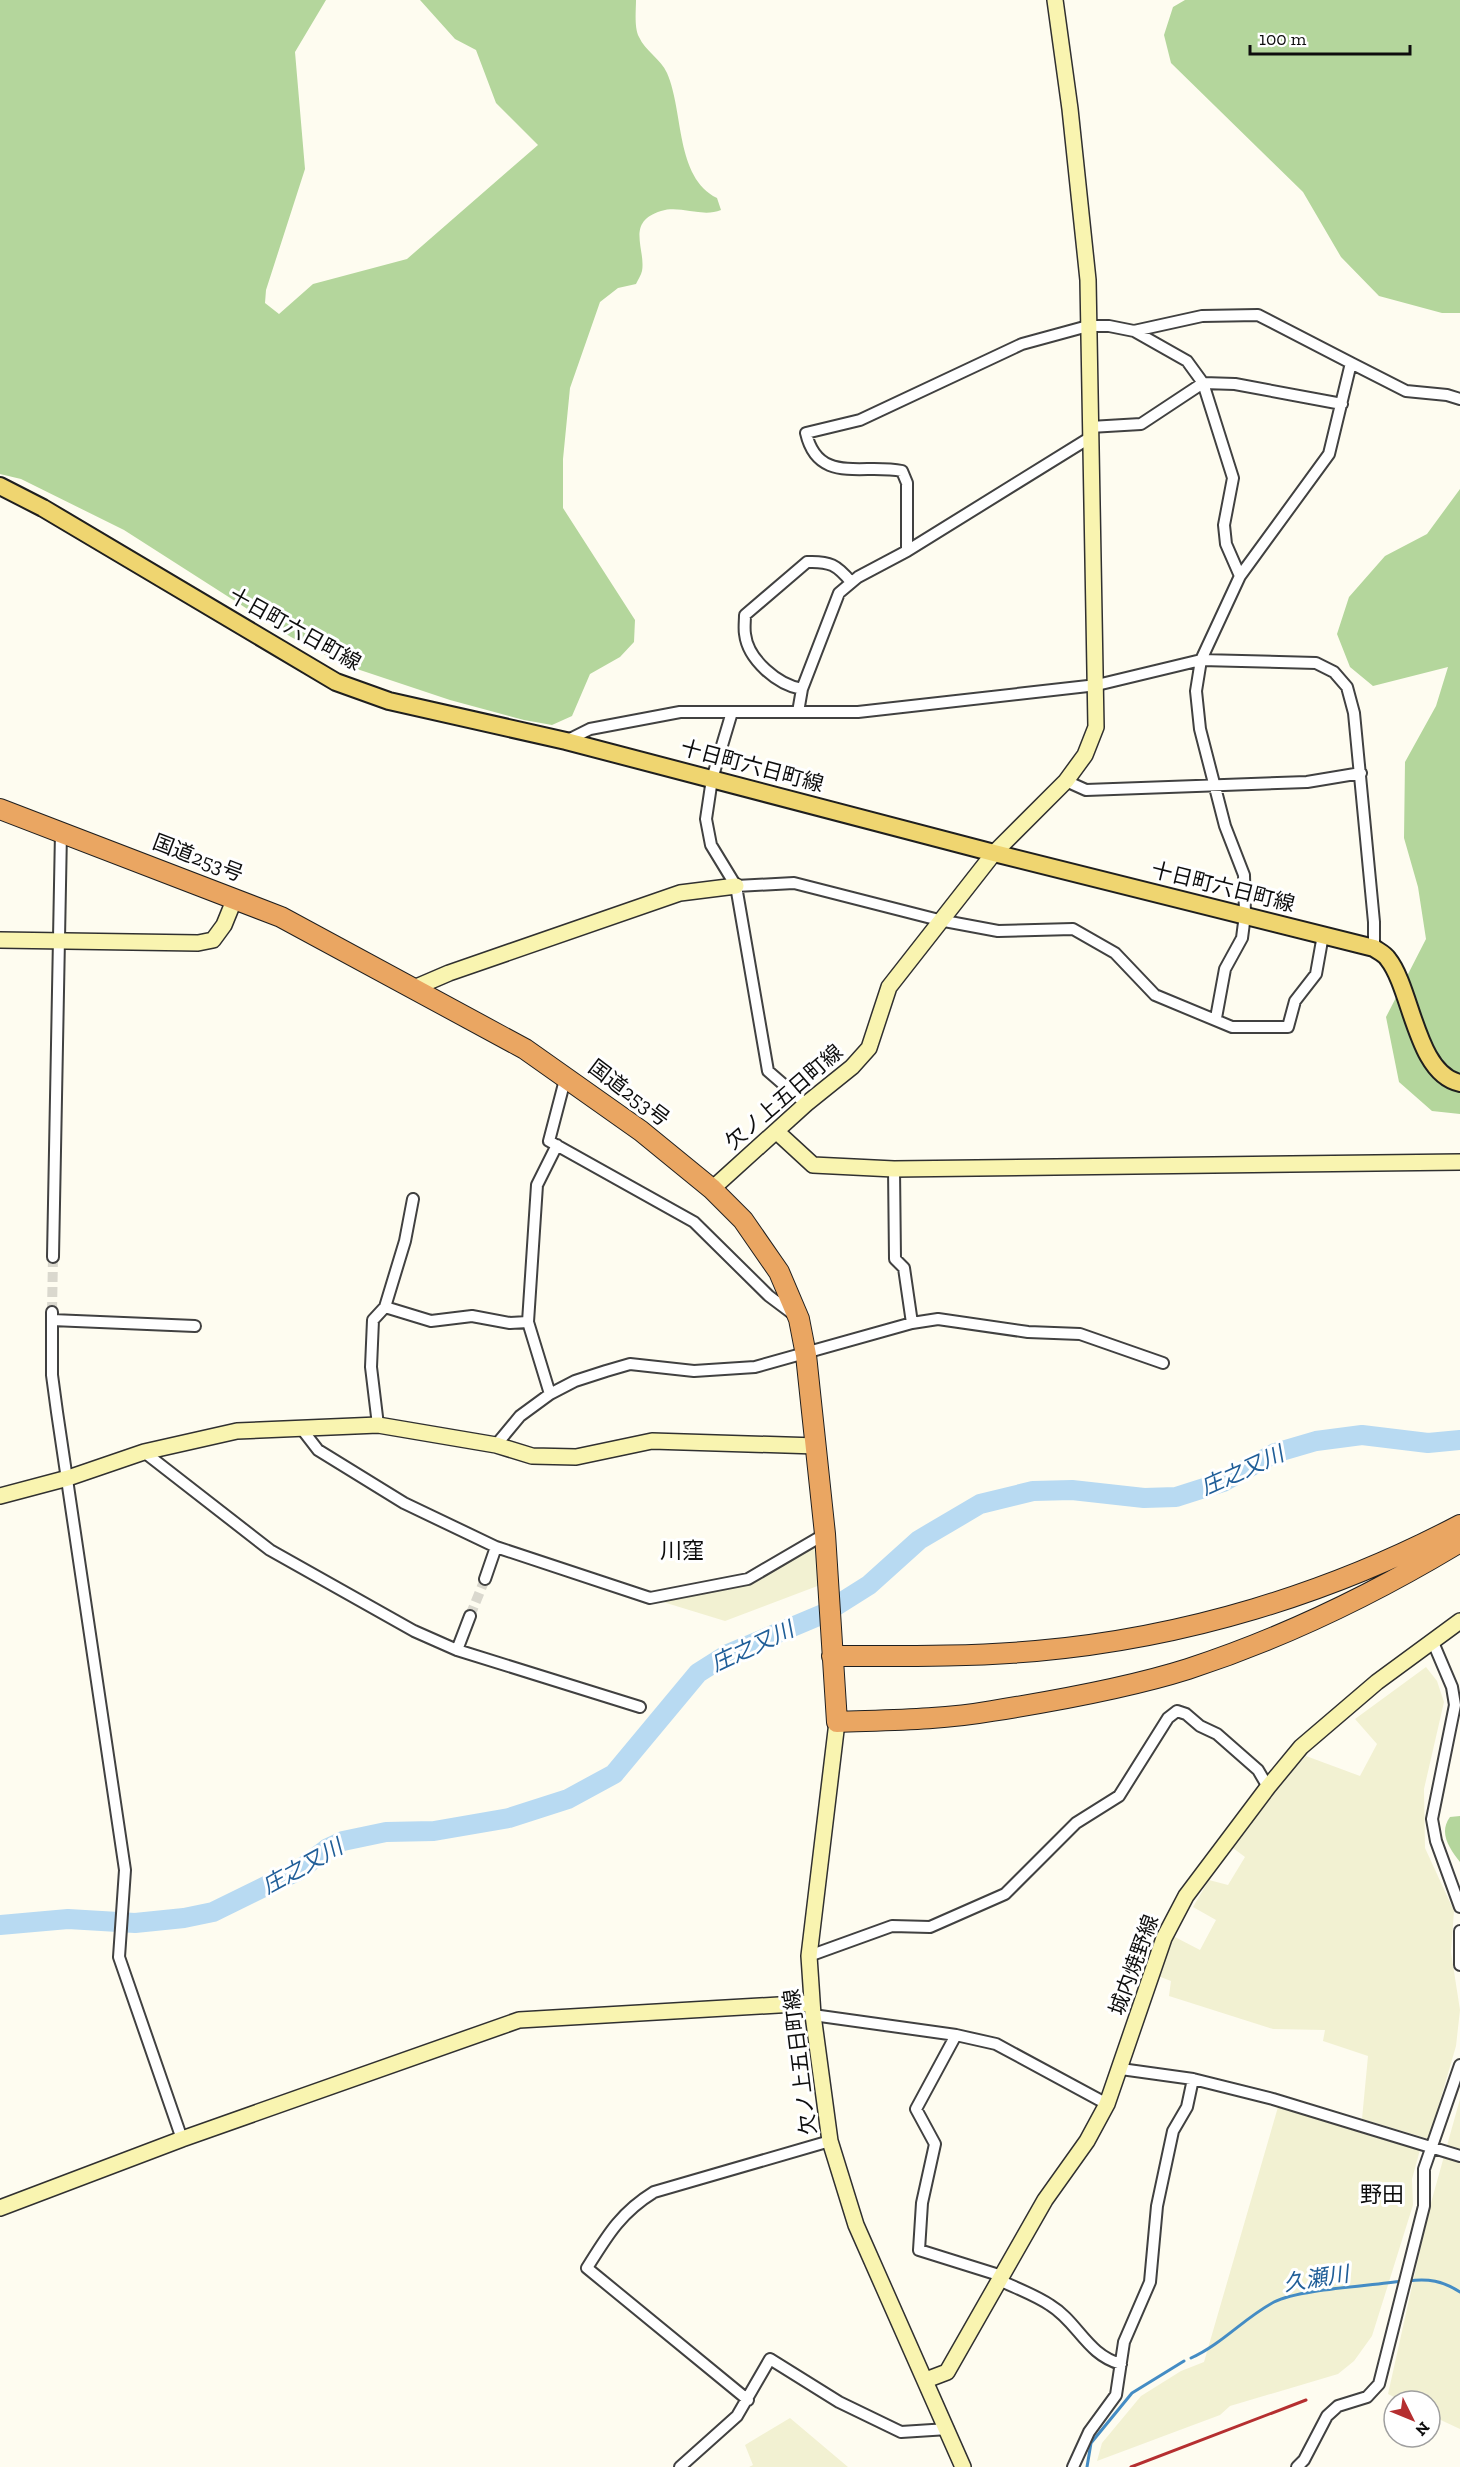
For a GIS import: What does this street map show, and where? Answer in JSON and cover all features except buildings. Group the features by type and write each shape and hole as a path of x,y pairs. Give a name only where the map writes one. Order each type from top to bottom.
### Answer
{"highway":[{"name":"国道253号","path":"0,809 235,898 323,939 525,1049 566,1076 640,1131 712,1189 742,1220 774,1264 799,1319 806,1355 825,1534 837,1722"},
{"path":"832,1656 1037,1651 1168,1632 1293,1598 1422,1545 1460,1525"},
{"path":"837,1722 991,1712 1115,1687 1187,1669 1315,1620 1414,1570 1460,1542"}],"main road":[{"name":"十日町六日町線","path":"0,486 43,508 336,682 389,701 566,741 994,854 1374,948"},
{"path":"1374,948 1388,958 1398,978 1425,1050 1440,1071 1460,1083"}],"street":[{"name":"欠ノ上五日町線","path":"712,1189 806,1104 852,1067 869,1048 889,987 939,920 994,854 1066,781 1085,755 1096,727 1088,280 1070,109 1055,0"},
{"path":"1134,332 1202,316 1258,315 1373,372 1406,391 1447,395 1460,399"},
{"path":"907,551 907,483 902,471 888,468 838,469 818,460 809,446 806,433 860,420 1022,344 1088,326 1109,326 1134,332 1187,361 1203,383 1233,478 1224,525 1226,544 1240,576"},
{"path":"1216,1018 1225,969 1242,938 1245,915 1244,875 1225,826 1200,729 1196,691 1201,660 1240,576 1329,453 1351,363"},
{"path":"798,712 802,689 839,593 851,582 907,551 1091,432 1141,424 1203,383 1235,384 1342,404"},
{"path":"802,689 786,687 752,652 745,635 745,615 807,562 838,566 851,582"},
{"path":"566,741 590,729 680,712 858,712 1097,685 1201,660 1316,663 1334,672 1347,687 1354,713 1374,922 1374,948"},
{"path":"732,712 712,779 706,819 711,844 736,885 768,1071 806,1104"},
{"path":"1066,781 1086,790 1307,782 1361,773"},
{"path":"53,1257 61,832"},
{"path":"414,988 449,973 680,893 736,885 794,883 939,920 998,931 1073,930 1115,953 1155,995 1216,1018 1232,1027 1288,1026 1295,1001 1316,974 1323,936"},
{"path":"0,940 198,943 213,940 224,925 235,898"},
{"path":"566,1076 549,1141 694,1222 770,1296 799,1319"},
{"path":"776,1131 813,1165 894,1168 1460,1162"},
{"path":"550,1394 528,1322 537,1185 557,1145"},
{"path":"894,1168 895,1259 904,1268 912,1323"},
{"path":"378,1425 371,1367 374,1320 385,1307 405,1240 413,1199"},
{"path":"385,1307 431,1320 472,1316 510,1323 528,1322"},
{"path":"182,2139 120,1957 125,1870 52,1374 52,1316 195,1326"},
{"path":"496,1445 520,1416 550,1394 575,1381 630,1365 694,1371 755,1367 806,1355 912,1323 938,1319 1028,1332 1080,1334 1163,1363"},
{"path":"0,1496 68,1478 144,1452 237,1431 378,1425 496,1445 532,1456 576,1457 652,1441 817,1446"},
{"path":"301,1428 318,1450 404,1503 496,1547 650,1598 748,1579 825,1534"},
{"path":"144,1452 270,1550 414,1630 457,1650 639,1707"},
{"path":"485,1579 496,1547"},
{"path":"457,1650 470,1616"},
{"name":"城内焼野線","path":"926,2380 947,2372 1045,2199 1087,2141 1107,2104 1121,2069 1170,1921 1186,1896 1268,1787 1301,1748 1329,1722 1460,1621"},
{"path":"1432,1641 1452,1687 1455,1705 1432,1819 1436,1841 1460,1907"},
{"path":"809,1956 892,1926 930,1928 1005,1894 1076,1823 1119,1796 1168,1718 1177,1711 1217,1734 1258,1770 1268,1787"},
{"name":"欠ノ上五日町線","path":"837,1722 809,1956 813,2009 830,2141 856,2225 963,2467"},
{"path":"1460,1931 1460,1965"},
{"path":"0,2208 182,2139 519,2020 813,2009 996,2044 1107,2104"},
{"path":"956,2035 916,2109 935,2144 922,2203 919,2250 1001,2278 1050,2305 1074,2324 1087,2345 1110,2361 1121,2364"},
{"path":"1297,2467 1304,2460 1327,2416 1338,2406 1367,2397 1379,2384 1424,2206 1424,2169 1434,2148 1460,2065"},
{"path":"1121,2069 1193,2079 1273,2099 1460,2156"},
{"path":"1073,2467 1089,2432 1116,2395 1124,2342 1150,2282 1156,2206 1173,2131 1187,2107 1193,2079"},
{"path":"748,2400 587,2268 616,2221 635,2204 654,2192 830,2141"},
{"path":"680,2467 737,2416 770,2359 839,2402 902,2432 948,2429"}],"green space":[{"path":"0,0 326,0 295,52 305,169 266,290 265,303 279,314 313,284 407,259 538,145 496,103 476,50 455,39 420,0 636,0 637,33 645,47 661,63 667,73 687,160 703,188 717,198 721,210 706,213 676,209 661,211 643,222 640,229 642,271 640,276 636,284 618,288 600,302 570,388 563,459 563,508 635,620 634,642 620,657 590,674 572,716 552,725 524,720 450,700 345,665 291,637 124,530 21,479 0,474"},
{"path":"1185,0 1460,0 1460,313 1442,313 1379,296 1341,257 1303,192 1171,63 1164,35 1173,7"},
{"path":"1460,489 1460,1114 1432,1111 1399,1082 1386,1017 1426,939 1418,887 1404,838 1405,762 1436,706 1448,667 1373,686 1350,667 1337,634 1349,597 1385,556 1427,534"},
{"path":"825,1534 828,1582 725,1621 650,1598 748,1579"},
{"path":"1426,1667 1437,1681 1444,1702 1424,1789 1425,1848 1454,1911 1451,1952 1460,2010 1456,2046 1429,2139 1362,2119 1368,2056 1323,2041 1325,2030 1273,2029 1169,1996 1171,1981 1158,1976 1173,1936 1200,1950 1216,1920 1193,1907 1209,1880 1228,1885 1245,1857 1233,1848 1272,1794 1306,1756 1360,1776 1377,1744 1355,1719"},
{"path":"1460,1816 1460,1862 1449,1846 1445,1829 1450,1817"},
{"path":"1460,2099 1460,2429 1442,2421 1442,2389 1389,2389 1429,2210"},
{"path":"1278,2107 1420,2150 1412,2179 1413,2205 1372,2336 1354,2361 1338,2374 1230,2406 1220,2415 1097,2461 1102,2443 1141,2396 1181,2371 1204,2362"},
{"path":"790,2418 848,2467 749,2467 753,2465 745,2445"}],"waterway":[{"name":"庄之又川","path":"0,1925 68,1919 135,1923 184,1918 213,1912 298,1871 328,1848 343,1841 386,1832 434,1831 509,1818 568,1799 614,1774 698,1673 728,1654 823,1614 869,1585 919,1540 980,1504 1033,1491 1072,1490 1144,1498 1176,1497 1223,1482 1275,1453 1316,1441 1362,1435 1428,1443 1460,1440"},
{"name":"久瀬川","path":"1191,2358 1213,2346 1274,2302 1317,2291 1402,2281"},
{"name":"久瀬川","path":"1408,2281 1435,2281 1460,2292"},
{"name":"久瀬川","path":"1087,2467 1091,2443 1132,2393 1184,2361"}],"tunnel":[{"path":"52,1312 53,1257"},
{"path":"470,1616 485,1579"}],"railway":[{"path":"1131,2467 1306,2400"}],"district":[{"name":"川窪","path":"682,1550"},
{"name":"野田","path":"1382,2194"}]}
